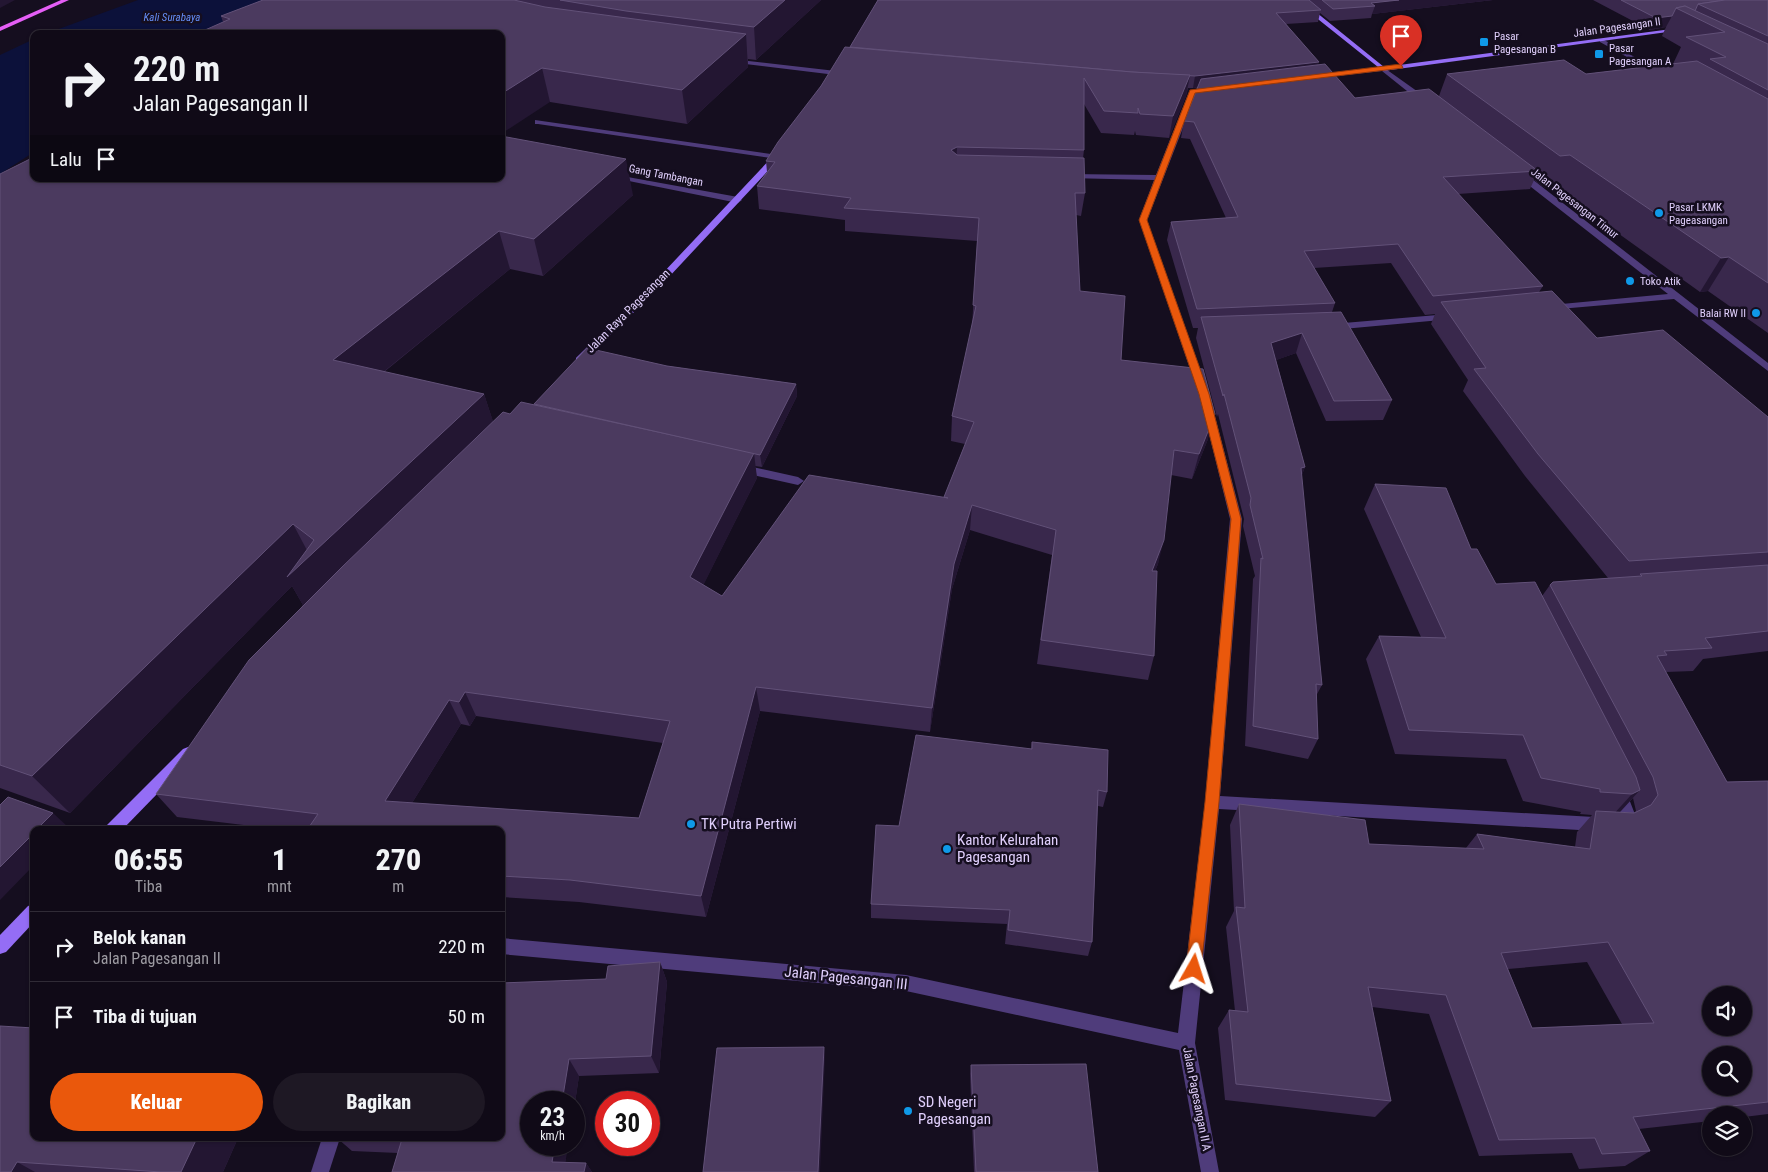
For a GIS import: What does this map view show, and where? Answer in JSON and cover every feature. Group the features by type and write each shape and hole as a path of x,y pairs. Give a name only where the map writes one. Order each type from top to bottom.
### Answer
{"main road":[{"path":"0,29 66,0"}],"street":[{"path":"1297,0 1430,104"},
{"name":"Jalan Pagesangan II","path":"1310,77 1690,28"},
{"path":"1670,31 1679,36"},
{"path":"1602,40 1668,78"},
{"path":"722,60 839,69 829,86"},
{"name":"Jalan Pagesangan II A","path":"1192,91 1143,220 1188,333 1236,519 1212,802 1186,1043 1210,1172"},
{"name":"Jalan Raya Pagesangan","path":"538,122 781,153 738,200 575,365"},
{"name":"Jalan Pagesangan Timur","path":"1515,170 1768,368"},
{"name":"Gang Tambangan","path":"605,174 738,200"},
{"path":"1053,176 1160,178"},
{"path":"1541,309 1678,296"},
{"path":"1317,328 1462,316"},
{"path":"725,465 798,481"},
{"path":"116,826 196,744"},
{"path":"1212,802 1613,825 1629,816 1624,799 1611,773"},
{"path":"0,946 30,915"},
{"name":"Jalan Pagesangan III","path":"505,946 906,983 1186,1043"},
{"path":"320,1172 331,1141"}],"water":[{"name":"Kali Surabaya","path":"138,0 299,0 241,30 56,30"},
{"path":"30,41 30,155 0,174 0,55"}],"building":[{"path":"263,0 514,0 545,7 746,34 682,90 542,68 505,91 505,30 205,30 230,19 221,16"},
{"path":"560,0 785,0 754,27 626,11"},
{"path":"878,0 1309,0 1321,10 1276,13 1319,62 1195,76 850,47"},
{"path":"1322,0 1399,0 1371,3 1375,6 1333,9"},
{"path":"1621,0 1725,0 1698,4 1695,11 1685,6 1676,8 1672,16 1656,18"},
{"path":"1725,0 1768,0 1768,36 1698,4"},
{"path":"1685,6 1768,44 1768,90 1710,59 1726,57 1686,37 1725,32 1676,8"},
{"path":"845,47 1132,72 1190,75 1173,116 1140,114 1138,108 1138,113 1104,111 1084,78 1084,150 957,147 951,150 957,155 1084,158 1085,193 1075,193 1080,291 1125,296 1121,360 1203,369 1215,414 1199,454 1174,450 1164,540 1152,571 1157,571 1154,656 1041,640 1056,530 972,505 954,564 932,708 756,687 701,896 570,880 505,876 505,826 310,826 318,814 156,794 249,660 342,567 503,412 510,414 521,402 754,453 690,577 722,596 809,475 948,498 944,497 974,422 952,416 976,306 973,305 979,218 844,208 851,198 757,186 775,162 766,161 778,142 821,86","holes":["465,692 670,721 639,818 385,801 449,700 459,702"]},
{"path":"1564,60 1586,74 1697,61 1768,99 1768,283 1729,257 1721,258 1570,155 1560,156 1447,74"},
{"path":"1325,64 1355,98 1429,89 1538,171 1443,177 1543,286 1433,296 1398,244 1304,251 1335,303 1197,309 1171,222 1238,217 1194,122 1184,121 1201,79"},
{"path":"505,137 626,159 534,239 499,231 333,360 484,394 287,577 314,540 293,524 32,776 0,765 0,174 30,159 30,182 505,182"},
{"path":"1552,291 1597,338 1663,330 1768,417 1768,552 1629,561 1538,454 1474,369 1486,368 1441,302"},
{"path":"1341,312 1392,400 1334,401 1302,333 1271,343 1305,467 1301,468 1322,685 1316,684 1318,739 1253,726 1261,558 1263,559 1250,505 1251,498 1224,394 1223,396 1201,317"},
{"path":"587,348 667,366 796,384 760,455 534,404"},
{"path":"1375,484 1446,488 1471,549 1477,549 1496,584 1535,582 1636,777 1640,790 1632,794 1600,792 1600,789 1541,778 1523,735 1409,730 1379,636 1446,638"},
{"path":"1768,565 1768,631 1705,638 1712,648 1664,651 1667,655 1657,656 1727,782 1768,781 1768,1102 1732,1106 1702,1106 1702,1109 1633,1117 1650,1151 1602,1154 1595,1138 1499,1140 1446,995 1368,987 1391,1101 1236,1084 1229,1010 1248,1012 1236,907 1245,908 1239,804 1365,820 1369,844 1484,849 1477,834 1590,849 1596,811 1634,813 1651,805 1658,795 1653,777 1550,585 1553,582 1642,576 1640,574","holes":["1608,942 1654,1023 1532,1028 1501,953"]},
{"path":"916,735 1032,749 1032,742 1108,750 1107,792 1098,790 1092,942 1008,930 1010,910 871,904 876,825 899,826"},
{"path":"8,797 53,813 40,826 30,826 30,837 0,867 0,805"},
{"path":"660,962 651,1056 569,1059 564,1091 520,1091 520,1156 553,1156 552,1162 586,1163 584,1172 392,1172 401,1141 505,1141 505,983 606,979 608,966"},
{"path":"0,1026 30,1028 30,1141 196,1141 181,1172 17,1162 11,1172 0,1172"},
{"path":"824,1047 818,1172 703,1172 717,1048"},
{"path":"1086,1064 1098,1172 976,1172 971,1065"}],"place":[{"name":"Pasar Pagesangan B","path":"1484,42"},
{"name":"Pasar Pagesangan A","path":"1599,54"},
{"name":"Pasar LKMK Pageasangan","path":"1659,213"},
{"name":"Toko Atik","path":"1630,281"},
{"name":"Balai RW II","path":"1756,313"},
{"name":"TK Putra Pertiwi","path":"691,824"},
{"name":"Kantor Kelurahan Pagesangan","path":"947,849"},
{"name":"SD Negeri Pagesangan","path":"908,1111"}],"route":[{"path":"1194,969 1212,802 1236,519 1204,394 1143,220 1193,92 1401,66"}]}
